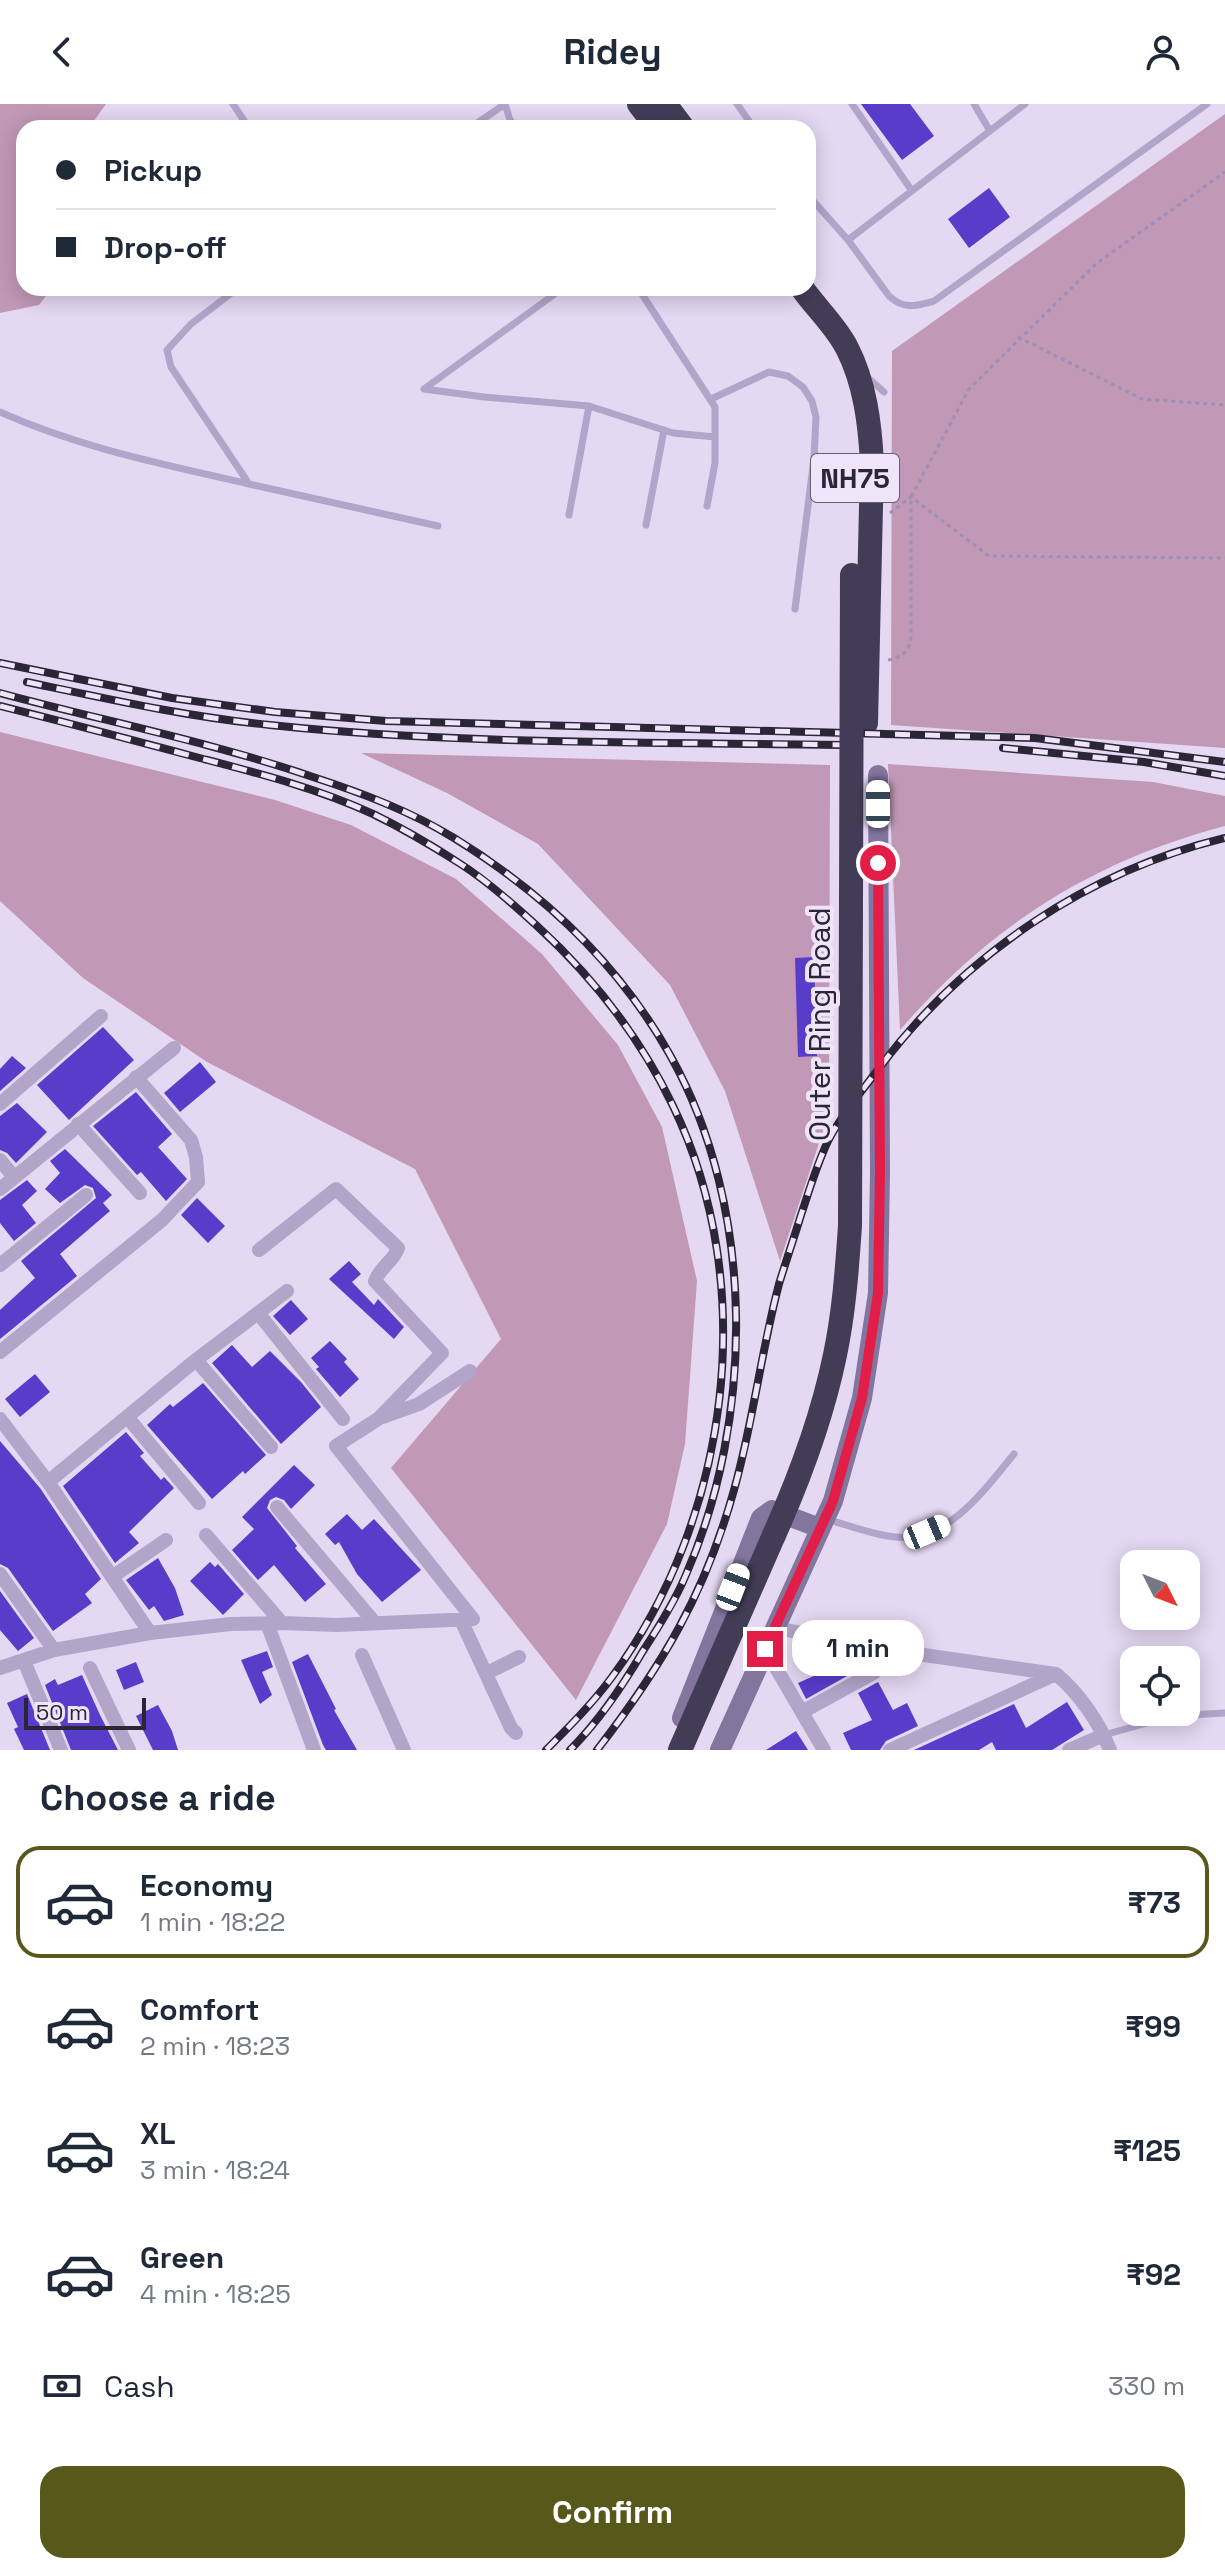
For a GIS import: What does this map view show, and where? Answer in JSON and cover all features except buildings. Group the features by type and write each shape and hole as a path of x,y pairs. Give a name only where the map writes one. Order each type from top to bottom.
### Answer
{"highway":[{"path":"639,104 652,120"},
{"name":"Outer Ring Road","path":"695,1750 780,1538 821,1414 836,1354 850,1226 860,574 857,429 847,382 823,339 788,296"},
{"name":"Outer Ring Road","path":"808,296 846,346 854,366 871,439 872,463 860,574"},
{"name":"Outer Ring Road","path":"680,1750 780,1538"}],"street":[{"path":"722,1749 833,1501 862,1398 878,1293 878,775"},
{"path":"0,1104 101,1016"},
{"path":"0,1189 174,1048"},
{"path":"0,1352 162,1220 198,1182 191,1140 136,1077"},
{"path":"78,1124 140,1193"},
{"path":"0,1160 14,1177"},
{"path":"259,1250 336,1189 398,1248 396,1255 378,1271 375,1281 442,1353 378,1419"},
{"path":"0,1265 86,1195"},
{"path":"48,1482 196,1360 287,1291"},
{"path":"258,1313 343,1419"},
{"path":"196,1360 271,1447"},
{"path":"0,1668 54,1650 150,1633 274,1623 473,1619 336,1446 378,1419 419,1404 470,1371"},
{"path":"128,1418 199,1503"},
{"path":"0,1419 48,1482 150,1633"},
{"path":"277,1507 375,1623"},
{"path":"670,1750 761,1518 772,1510 822,1524"},
{"path":"206,1535 274,1623 314,1750"},
{"path":"112,1577 166,1540"},
{"path":"0,1574 54,1650"},
{"path":"461,1620 516,1733"},
{"path":"776,1628 889,1650 1056,1674 1069,1685 1104,1735 1110,1750"},
{"path":"765,1649 824,1750"},
{"path":"362,1655 404,1750"},
{"path":"487,1673 519,1657"},
{"path":"24,1661 61,1750"},
{"path":"90,1668 129,1750"},
{"path":"802,1712 875,1672"},
{"path":"890,1750 1056,1674"},
{"path":"1069,1750 1104,1735"}],"lane":[{"path":"482,120 505,104"},
{"path":"852,104 912,191"},
{"path":"974,104 990,131"},
{"path":"848,240 990,131 1015,108 1025,104"},
{"path":"816,204 897,304 909,307 934,301 1207,104"},
{"path":"228,296 191,324 167,350 171,367 249,484"},
{"path":"552,296 424,389 589,406 664,430 715,437"},
{"path":"643,296 715,407 715,463 707,506"},
{"path":"854,366 884,392"},
{"path":"711,399 769,372 788,376 803,387 812,401 816,417 814,458 795,609"},
{"path":"569,515 589,406"},
{"path":"0,412 47,433 97,449 438,526"},
{"path":"646,525 664,430"},
{"path":"822,1524 897,1538 927,1532 949,1523 964,1512 1014,1454"},
{"path":"1104,1735 1172,1716 1225,1713"}],"path":[{"path":"882,519 911,497 969,389 1018,337 1097,263 1225,172"},
{"path":"1018,337 1142,399 1225,405"},
{"path":"911,497 989,556 1225,558"},
{"path":"888,660 901,657 909,649 911,638 911,497"}],"shaded area":[{"path":"0,104 106,104 95,120 16,120 16,296 46,296 39,305 0,313"},
{"path":"1225,114 1225,748 891,725 892,351"},
{"path":"0,732 275,800 351,825 456,879 542,954 618,1045 662,1127 697,1281 685,1444 667,1524 576,1700 391,1468 501,1339 415,1169 207,1062 83,978 0,901"},
{"path":"361,753 830,765 829,1113 780,1261 725,1091 670,985 538,844 447,793"},
{"path":"888,764 1153,782 1225,796 1225,826 1131,858 1046,902 970,959 900,1030"}],"railway":[{"path":"0,663 172,698 275,712 386,721 1035,738 1225,762"},
{"path":"27,682 209,717 342,731 560,741 850,745"},
{"path":"0,693 275,764 368,796 437,828 518,882 576,933 627,990 670,1055 698,1115 718,1179 731,1245 736,1314 734,1382 724,1450 708,1515 685,1577 660,1624 618,1690 570,1750"},
{"path":"0,706 306,788 351,804 416,837 489,884 557,945 613,1009 660,1081 700,1176 717,1249 723,1324 719,1399 706,1473 684,1546 652,1614 605,1687 546,1750"},
{"path":"1003,748 1144,762 1225,776"},
{"path":"597,1750 661,1658 710,1563 741,1465 779,1284 820,1159 846,1112 914,1026 950,988 1033,922 1125,872 1225,838"}],"route":[{"path":"765,1649 833,1501 862,1398 878,1293 878,863"}]}
